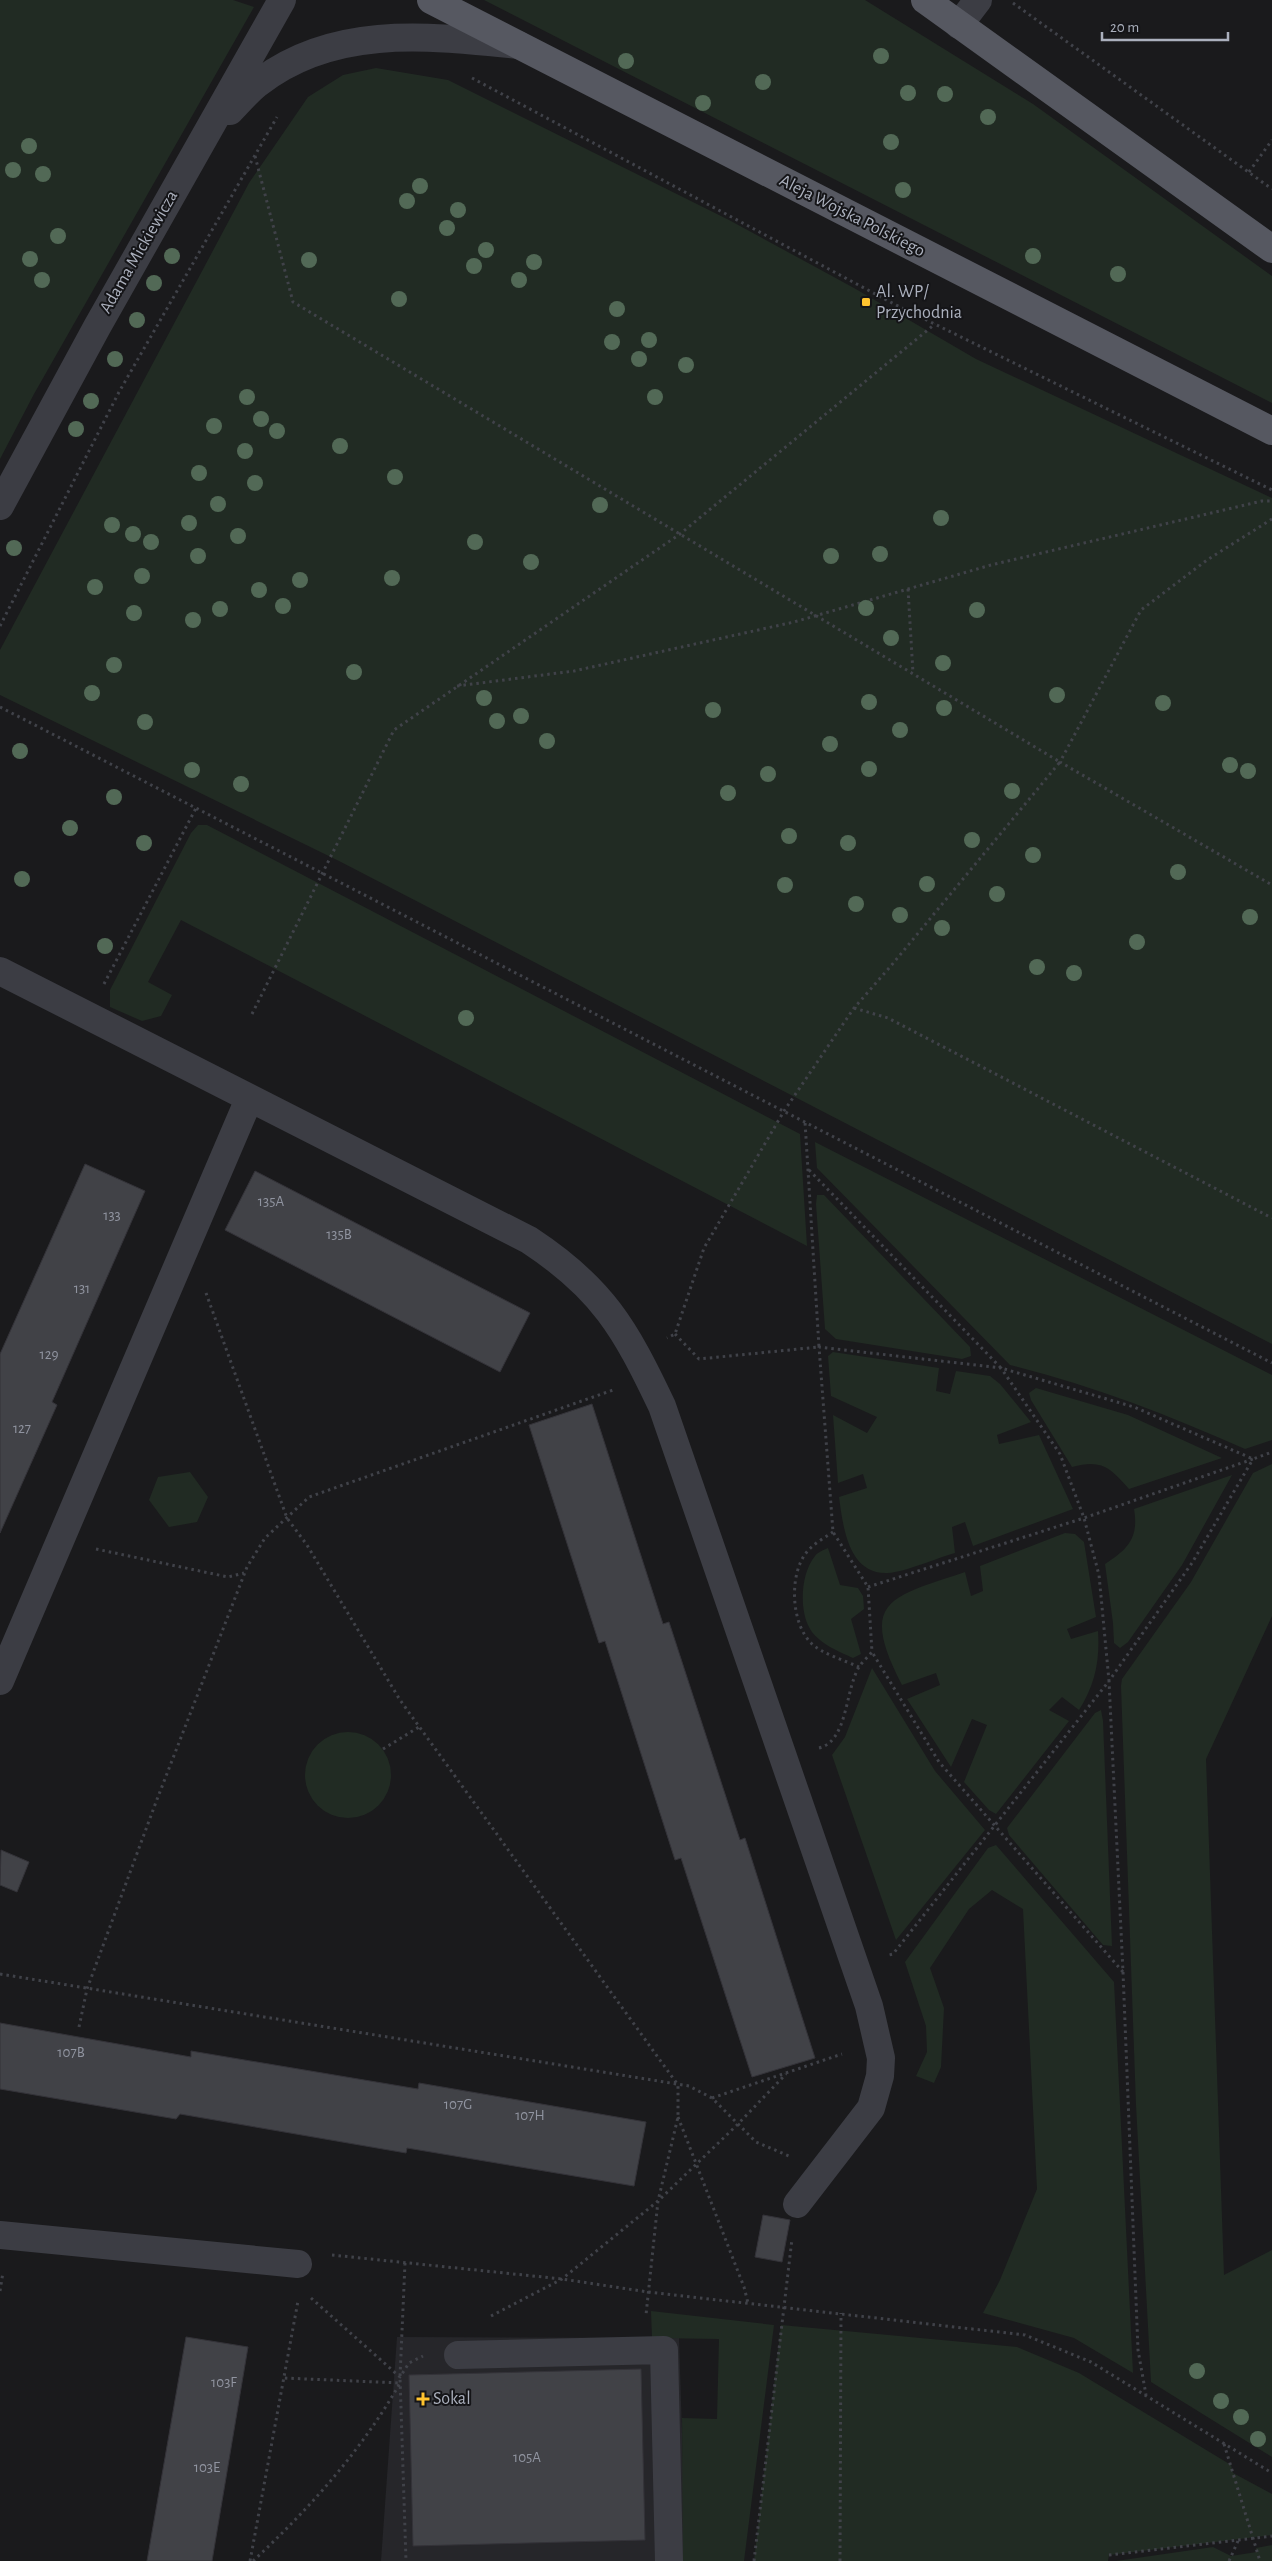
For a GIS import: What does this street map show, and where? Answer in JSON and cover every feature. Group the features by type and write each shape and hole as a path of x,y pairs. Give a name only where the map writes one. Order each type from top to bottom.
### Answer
{"main road":[{"name":"Aleja Wojska Polskiego","path":"431,0 1272,431"},
{"path":"925,0 1272,249"}],"street":[{"name":"Adama Mickiewicza","path":"0,506 33,442 282,0"},
{"path":"959,25 978,0"},
{"path":"207,133 256,84 298,58 332,46 376,38 413,37 521,46"},
{"path":"0,971 530,1240 576,1274 598,1296 619,1322 650,1379 662,1406 854,1962 879,2043 880,2076 871,2108 797,2204"},
{"path":"0,1681 249,1099"},
{"path":"0,2235 299,2277"},
{"path":"458,2355 664,2350 669,2561"}],"path":[{"path":"1009,0 1272,189"},
{"path":"467,76 935,324 1272,490"},
{"path":"0,626 119,392 283,109"},
{"path":"1249,172 1272,140"},
{"path":"255,156 293,302 1060,762 1272,885"},
{"path":"252,1014 394,730 680,534 935,324"},
{"path":"457,686 574,671 816,616 1001,563 1262,501 1272,501"},
{"path":"636,1353 676,1334 704,1248 784,1112 854,1008 1060,762 1141,610 1207,560 1272,519"},
{"path":"908,589 913,674"},
{"path":"0,707 1272,1362"},
{"path":"88,1016 196,808"},
{"path":"854,1008 888,1018 1272,1218"},
{"path":"805,1122 833,1532 868,1587 872,1652 939,1762 1122,1972"},
{"path":"809,1170 1001,1368 1060,1454 1084,1518 1099,1575 1109,1681 1138,2350 1146,2395"},
{"path":"182,1256 198,1270 287,1518 306,1545 400,1700 678,2085 678,2117 658,2201 645,2320"},
{"path":"676,1334 699,1359 819,1348 1001,1368 1134,1407 1253,1459"},
{"path":"79,2027 87,1990 156,1802 244,1573 265,1538 309,1497 650,1379"},
{"path":"868,1587 1084,1518 1272,1452"},
{"path":"854,1962 894,1954 1109,1681 1192,1563 1253,1459"},
{"path":"833,1532 806,1554 795,1587 796,1614 805,1635 812,1644 858,1667"},
{"path":"60,1541 228,1577 244,1573"},
{"path":"783,1757 826,1746 836,1737 858,1667 872,1652"},
{"path":"383,1749 420,1727"},
{"path":"0,1974 87,1990 689,2086 712,2098 756,2142 821,2172"},
{"path":"712,2098 879,2043"},
{"path":"510,2305 562,2279 658,2201 696,2166 786,2074"},
{"path":"678,2117 744,2287 748,2303"},
{"path":"754,2561 783,2307 797,2204"},
{"path":"252,2561 284,2378 299,2277 315,2253 562,2279 648,2292 1025,2335 1092,2362 1272,2473"},
{"path":"405,2263 400,2383 406,2561"},
{"path":"299,2277 400,2377"},
{"path":"840,2561 841,2313"},
{"path":"284,2378 400,2383"},
{"path":"252,2561 297,2521 337,2474 387,2406 400,2383"},
{"path":"1224,2444 1260,2561"},
{"path":"1109,2555 1272,2536"},
{"path":"1229,2561 1238,2540"}],"shaded area":[{"path":"0,0 233,0 254,7 34,394 0,459"},
{"path":"484,0 865,0 1033,104 1272,276 1272,403"},
{"path":"376,68 448,80 729,220 854,288 976,359 1272,498 1272,1344 339,861 0,695 0,650 249,183 308,97 343,75"},
{"path":"198,825 207,825 800,1134 807,1246 181,920 148,982 172,995 161,1016 142,1021 110,1007 110,990 191,833"},
{"path":"815,1142 1272,1375 1272,1440 1245,1449 1187,1424 1100,1391 1010,1365 817,1168"},
{"path":"817,1195 824,1195 970,1347 971,1356 962,1359 836,1339 825,1329 816,1204"},
{"path":"833,1352 939,1368 936,1391 950,1394 956,1371 990,1376 1000,1384 1031,1422 997,1435 999,1444 1039,1435 1073,1509 973,1546 965,1522 952,1527 955,1553 912,1568 888,1573 875,1571 864,1566 850,1547 839,1497 867,1488 863,1474 838,1483 833,1415 867,1433 877,1417 831,1396 828,1356"},
{"path":"1036,1388 1128,1415 1222,1458 1129,1489 1116,1475 1104,1467 1090,1464 1072,1467 1031,1400 1029,1393"},
{"path":"1272,1464 1272,1616 1206,1759 1224,2275 1272,2250 1272,2457 1151,2382 1136,2105 1121,1686 1122,1679 1191,1582 1253,1473"},
{"path":"190,1472 208,1497 197,1522 169,1527 149,1500 158,1477"},
{"path":"1232,1475 1182,1565 1128,1642 1120,1648 1114,1643 1105,1564 1126,1548 1130,1542 1135,1528 1134,1509"},
{"path":"1065,1533 1075,1534 1084,1542 1096,1617 1067,1629 1071,1639 1098,1631 1097,1663 1093,1682 1079,1710 1062,1697 1049,1710 1069,1721 996,1814 989,1810 964,1782 987,1725 972,1719 951,1767 907,1699 940,1685 936,1673 902,1685 889,1656 883,1635 883,1618 889,1606 901,1596 918,1588 965,1572 971,1596 983,1591 980,1566"},
{"path":"828,1548 840,1585 858,1588 863,1596 864,1609 851,1619 861,1654 853,1658 828,1646 817,1638 806,1619 803,1601 804,1581 810,1563 816,1555"},
{"path":"872,1668 935,1771 985,1830 896,1940 832,1755 845,1737"},
{"path":"1101,1710 1112,1946 1103,1945 1009,1835 1007,1828 1095,1713"},
{"path":"348,1732 364,1735 372,1739 384,1751 388,1759 391,1775 388,1791 384,1799 372,1811 364,1815 348,1818 332,1815 324,1811 312,1799 308,1791 305,1775 308,1759 312,1751 324,1739 332,1735"},
{"path":"996,1845 1114,1982 1133,2373 1074,2338 983,2313 1000,2280 1037,2189 1023,1909 992,1890 969,1909 930,1968 944,2008 941,2067 934,2083 916,2076 927,2052 926,2026 905,1962 988,1848"},
{"path":"651,2311 774,2325 744,2561 683,2561 682,2418 717,2419 719,2339 652,2338"},
{"path":"781,2325 1017,2347 1079,2373 1231,2465 1233,2473 1272,2494 1272,2535 1109,2555 1108,2561 754,2561"},
{"path":"397,2337 679,2338 686,2561 381,2561"},
{"path":"1272,2545 1272,2561 1116,2561 1213,2547 1231,2556 1257,2552 1256,2548"}],"building":[{"path":"85,1164 145,1191 52,1402 57,1405 0,1533 0,1354"},
{"path":"255,1171 530,1313 500,1372 225,1230"},
{"path":"592,1404 663,1624 669,1622 740,1840 745,1838 815,2058 752,2077 681,1858 675,1860 605,1641 599,1643 529,1425"},
{"path":"1,1850 29,1862 17,1892 0,1885"},
{"path":"0,2023 191,2057 191,2051 418,2089 419,2083 646,2122 634,2186 407,2148 406,2153 180,2114 176,2119 0,2089"},
{"path":"763,2215 790,2220 782,2262 755,2257"},
{"path":"186,2337 248,2347 212,2561 147,2561"},
{"path":"641,2369 645,2540 413,2546 409,2375"}],"place":[{"name":"Al. WP/ Przychodnia","path":"866,302"},
{"name":"Sokal","path":"423,2399"}]}
